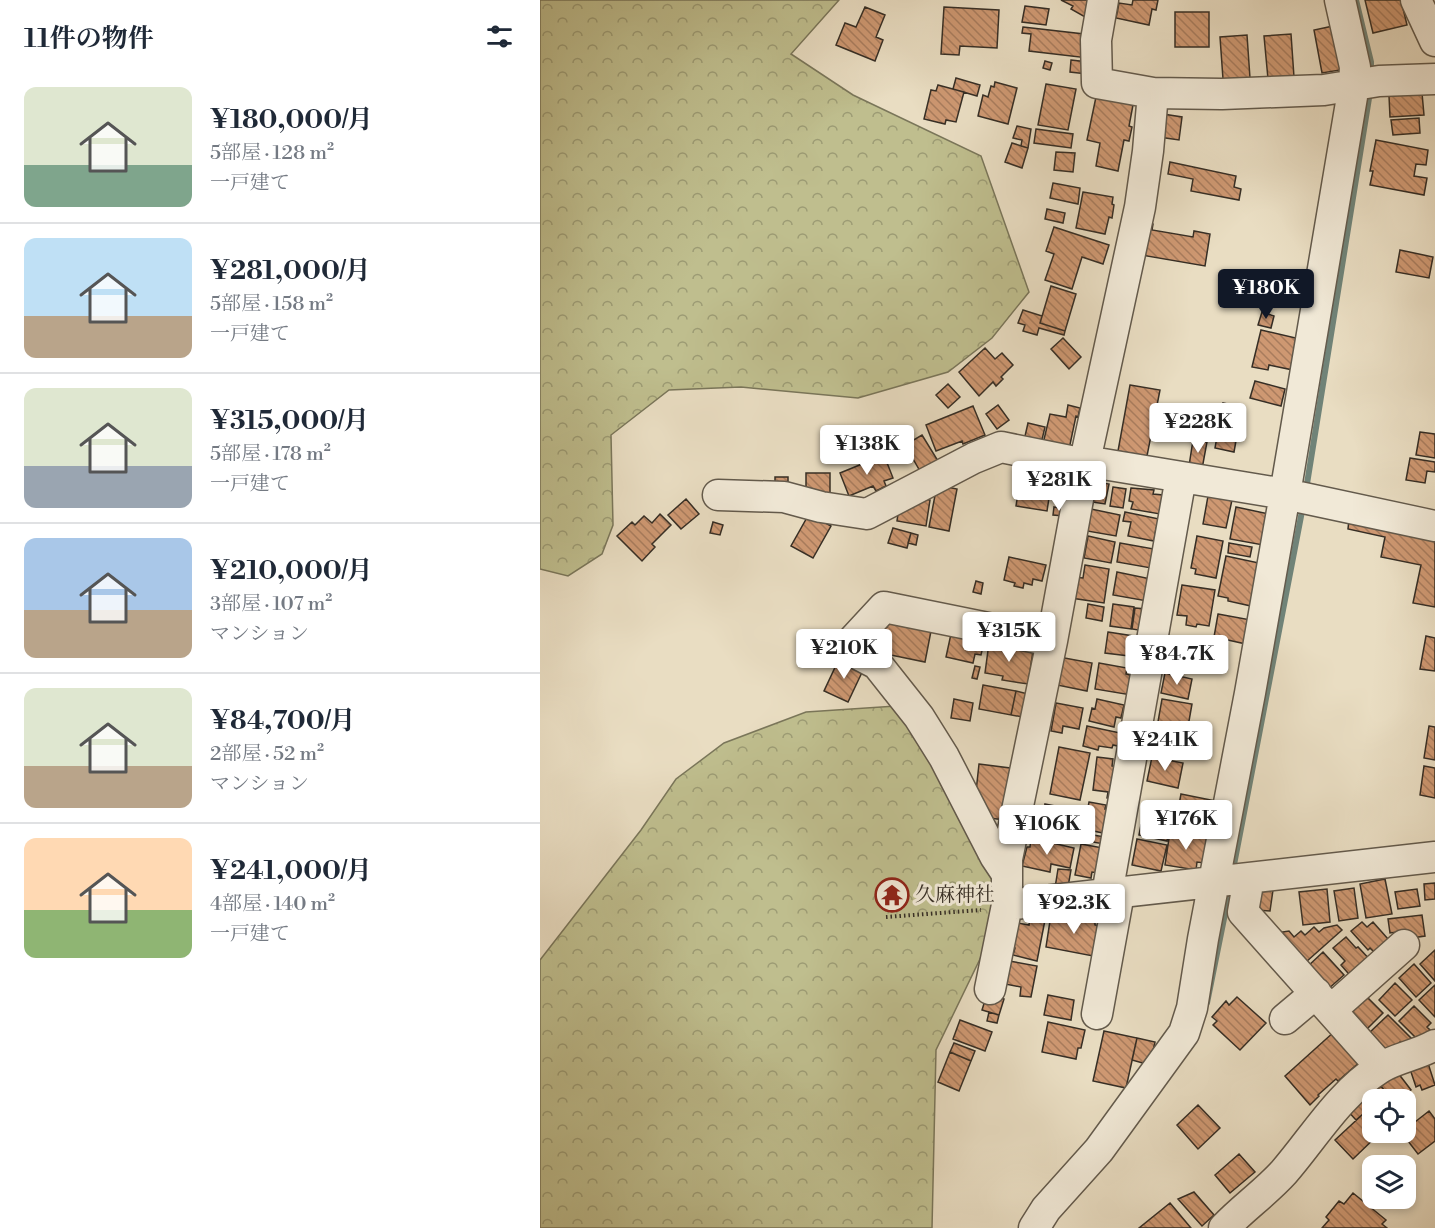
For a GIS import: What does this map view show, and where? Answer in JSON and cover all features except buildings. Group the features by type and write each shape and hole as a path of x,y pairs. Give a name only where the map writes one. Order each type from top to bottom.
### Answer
{"street":[{"path":"1103,0 1096,40 1097,83 1153,93 1222,94 1324,90 1379,81 1435,79"},
{"path":"1034,1228 1046,1209 1099,1150 1184,1033 1192,1008 1285,494 1354,85 1355,67 1340,0"},
{"path":"1416,0 1435,41"},
{"path":"990,989 1007,906 1007,859 1052,641 1085,462 1140,207 1153,93"},
{"path":"718,495 784,497 821,507 867,514 965,462 1001,447 1285,494 1435,526"},
{"path":"1097,1014 1113,893 1181,477"},
{"path":"1007,874 994,856 944,757 918,717 877,664 846,648 884,608 1052,641"},
{"path":"1007,906 1435,857"},
{"path":"1249,878 1243,912 1381,1067"},
{"path":"1285,1019 1323,1002 1404,945"},
{"path":"1224,1228 1282,1174 1315,1136 1337,1105 1352,1090 1381,1067 1435,1045"}],"path":[{"path":"886,917 1007,906"}],"green space":[{"path":"540,0 839,0 791,54 853,95 981,156 1029,292 992,338 948,372 858,398 741,387 669,390 611,435 613,525 602,554 568,576 540,569"},
{"path":"896,706 985,853 998,900 994,930 936,1050 932,1228 540,1228 540,960 641,830 676,779 724,743 806,712"}],"waterway":[{"path":"1356,0 1371,62 1371,73"},
{"path":"1306,490 1370,92"},
{"path":"1233,870 1303,506"},
{"path":"1207,1003 1230,889"}],"place":[{"name":"久麻神社","path":"892,895"}]}
